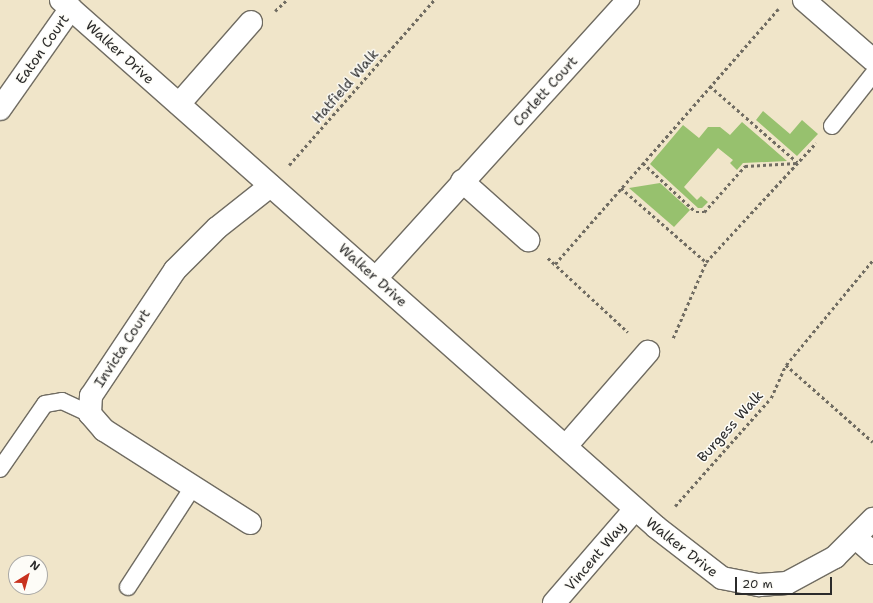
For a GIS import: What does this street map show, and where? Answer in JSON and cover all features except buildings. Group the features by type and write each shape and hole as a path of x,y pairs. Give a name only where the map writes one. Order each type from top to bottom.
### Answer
{"street":[{"name":"Corlett Court","path":"377,277 462,181 628,0"},
{"path":"804,0 873,60"},
{"name":"Walker Drive","path":"66,4 270,186 377,277 635,509 722,578 759,585 787,583 816,571 856,538 873,519"},
{"name":"Eaton Court","path":"0,109 66,4"},
{"path":"179,104 251,22"},
{"path":"462,181 528,240"},
{"name":"Invicta Court","path":"90,414 91,396 175,270 217,228 270,186"},
{"path":"566,446 648,352"},
{"path":"90,414 104,430 250,523"},
{"name":"Vincent Way","path":"554,603 635,509"},
{"path":"856,538 873,553"}],"lane":[{"path":"832,126 873,74"},
{"path":"0,469 45,404 62,401 90,414"},
{"path":"128,587 193,487"}],"path":[{"name":"Hatfield Walk","path":"270,186 434,0"},
{"path":"555,264 780,6"},
{"path":"710,86 797,163"},
{"path":"528,240 648,352 656,357 677,333 706,262 832,126"},
{"path":"643,163 696,212 704,212 745,166 797,163"},
{"path":"621,188 706,262"},
{"name":"Burgess Walk","path":"656,527 771,398 786,365 873,260"},
{"path":"786,365 873,442"}],"green space":[{"path":"763,111 790,134 802,120 818,134 797,156 756,120"},
{"path":"742,122 787,161 743,163 737,170 730,163 733,160 718,148 684,187 697,200 701,196 708,202 702,208 698,208 650,164 683,125 699,138 708,127 720,127 730,135"},
{"path":"660,183 690,210 674,227 629,188"}]}
